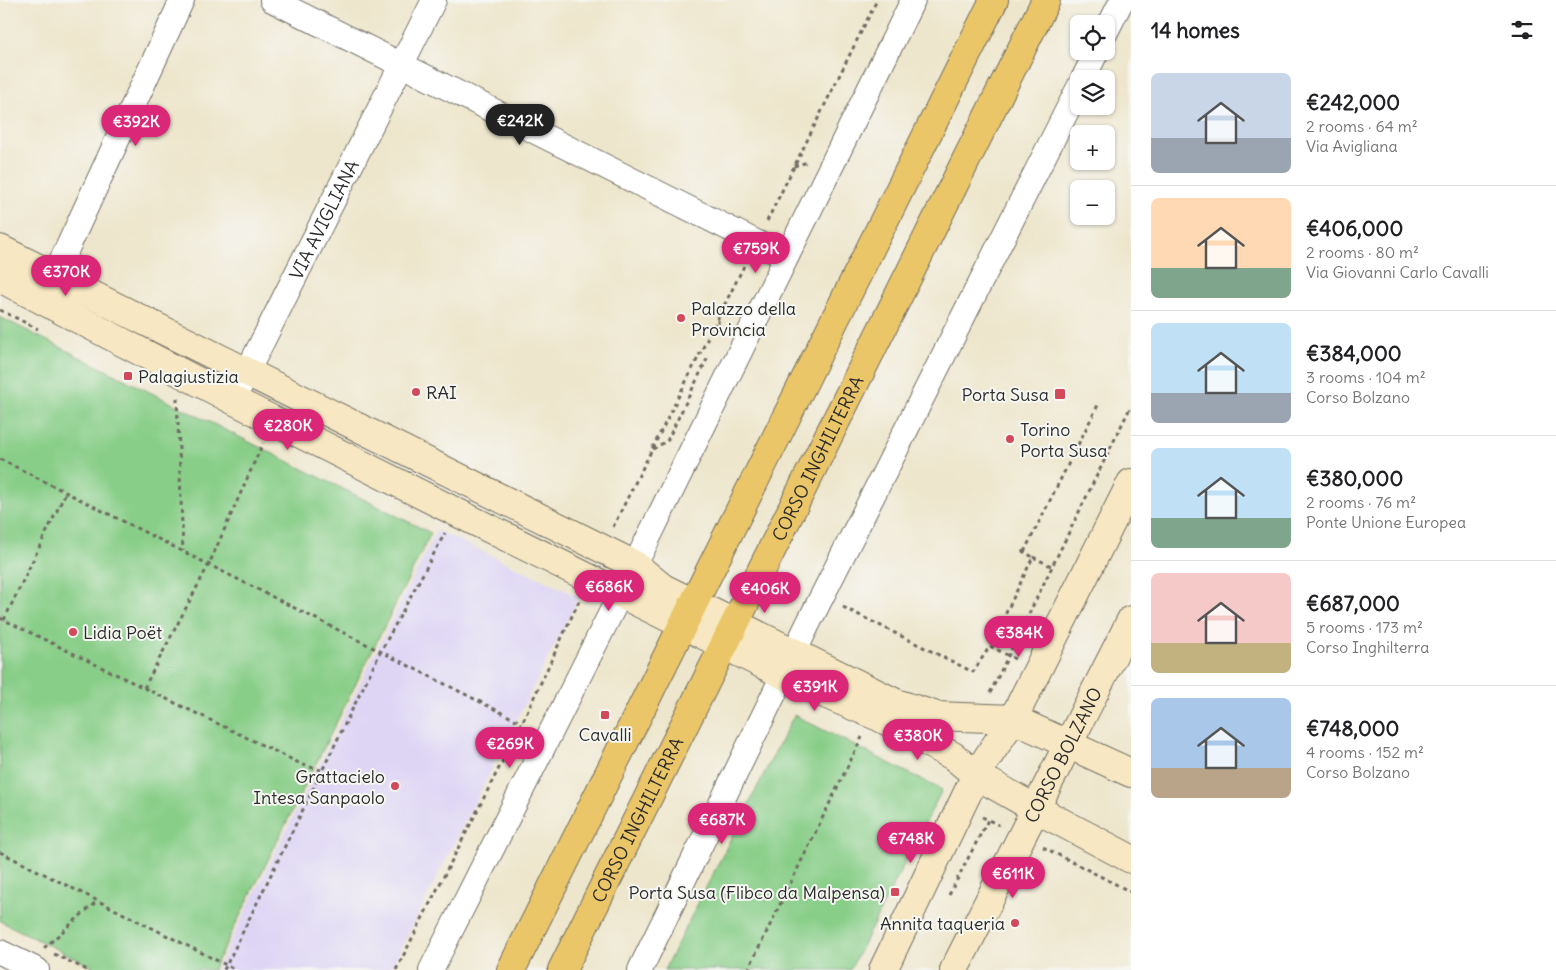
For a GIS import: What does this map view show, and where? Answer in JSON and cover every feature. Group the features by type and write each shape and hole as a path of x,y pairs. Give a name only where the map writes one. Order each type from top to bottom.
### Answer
{"main road":[{"path":"511,970 994,0"},
{"name":"CORSO INGHILTERRA","path":"562,970 1046,0"}],"street":[{"path":"43,301 182,0"},
{"path":"272,0 786,257"},
{"name":"VIA AVIGLIANA","path":"233,400 434,0"},
{"path":"431,970 635,565 913,0"},
{"path":"1114,15 1122,0"},
{"path":"640,970 800,669 1070,106"},
{"path":"0,249 635,565 663,588 688,614"},
{"path":"0,278 274,421 620,593 688,614 800,669 880,717 953,756 976,775 1036,809 1131,858"},
{"path":"883,970 976,775 1013,719 1131,483"},
{"name":"CORSO BOLZANO","path":"954,970 1131,620"},
{"path":"800,669 922,713 970,719 1013,719 1070,743 1131,773"},
{"path":"0,952 41,959"}],"path":[{"path":"602,550 877,0"},
{"path":"794,166 808,162"},
{"path":"0,310 44,332"},
{"path":"716,342 720,334 718,319"},
{"path":"653,449 667,441 712,350"},
{"path":"685,384 693,388"},
{"path":"169,393 178,398 183,551"},
{"path":"1051,566 1022,551 1098,405"},
{"path":"982,695 990,693 1006,655 1131,406"},
{"path":"144,688 209,564 274,421"},
{"path":"0,459 522,723"},
{"path":"66,492 2,619 303,765 321,770"},
{"path":"224,970 381,651 456,512"},
{"path":"843,607 974,672 990,646 1033,557"},
{"path":"396,970 522,723 590,578"},
{"path":"990,646 1038,669"},
{"path":"748,970 864,733 880,717"},
{"path":"0,852 236,970"},
{"path":"41,959 97,901"}],"shaded area":[{"path":"437,530 579,597 390,970 216,970"}],"green space":[{"path":"0,317 431,533 213,970 99,970 0,921"},
{"path":"794,715 942,790 850,970 664,970"}],"place":[{"name":"Palazzo della Provincia","path":"681,318"},
{"name":"Palagiustizia","path":"128,376"},
{"name":"RAI","path":"416,392"},
{"name":"Porta Susa","path":"1060,394"},
{"name":"Torino Porta Susa","path":"1010,439"},
{"name":"Lidia Poët","path":"73,632"},
{"name":"Cavalli","path":"605,715"},
{"name":"Grattacielo Intesa Sanpaolo","path":"395,786"},
{"name":"Porta Susa (Flibco da Malpensa)","path":"895,892"},
{"name":"Annita taqueria","path":"1015,923"}]}
